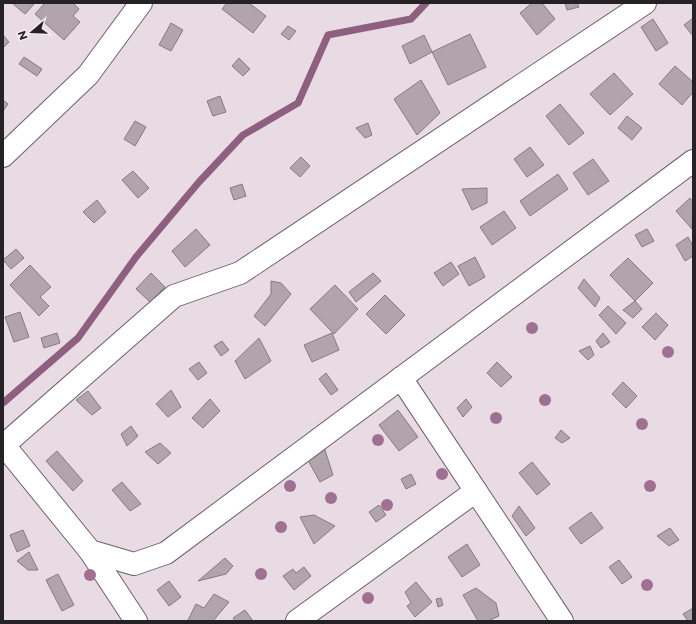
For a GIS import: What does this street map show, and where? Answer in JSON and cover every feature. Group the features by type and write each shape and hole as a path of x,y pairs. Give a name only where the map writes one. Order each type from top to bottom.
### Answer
{"street":[{"path":"3,156 88,75 141,3"},
{"path":"136,621 90,551 3,444 174,296 240,273 645,3"},
{"path":"90,551 134,564 166,553 693,161"},
{"path":"401,378 562,621"},
{"path":"297,621 476,491"}],"building":[{"path":"12,3 35,3 25,14"},
{"path":"45,3 73,3 79,9 73,16 80,22 64,40 35,14"},
{"path":"227,3 249,3 266,16 253,33 222,9"},
{"path":"532,3 542,3 555,19 537,35 520,13"},
{"path":"565,3 577,3 579,7 567,10"},
{"path":"693,18 693,36 684,25"},
{"path":"653,19 668,43 656,51 641,27"},
{"path":"171,23 183,30 171,51 159,45"},
{"path":"288,26 296,31 289,40 281,34"},
{"path":"470,34 486,67 448,85 432,52"},
{"path":"3,35 9,42 3,48"},
{"path":"424,35 432,52 410,64 402,46"},
{"path":"24,57 42,69 37,76 19,64"},
{"path":"239,58 250,69 243,76 232,66"},
{"path":"675,66 693,82 693,92 682,105 659,84"},
{"path":"614,73 633,94 610,115 590,94"},
{"path":"421,80 440,113 417,135 394,99"},
{"path":"220,96 226,112 213,116 207,101"},
{"path":"3,100 8,104 3,111"},
{"path":"560,104 584,133 569,145 546,116"},
{"path":"627,116 642,128 632,140 618,128"},
{"path":"135,121 146,127 135,146 124,139"},
{"path":"368,123 372,135 365,138 356,128"},
{"path":"530,147 544,165 527,177 514,159"},
{"path":"301,157 310,166 300,177 290,168"},
{"path":"593,159 609,181 588,195 573,173"},
{"path":"133,171 149,188 138,198 122,180"},
{"path":"558,174 568,189 530,216 520,201"},
{"path":"242,184 246,196 234,200 230,188"},
{"path":"487,188 487,203 472,210 462,189"},
{"path":"690,198 693,202 692,229 676,211"},
{"path":"97,200 106,212 94,223 83,212"},
{"path":"504,211 516,228 492,245 480,227"},
{"path":"196,229 210,245 185,267 172,251"},
{"path":"647,229 654,241 642,247 635,235"},
{"path":"688,237 693,246 693,256 685,261 676,245"},
{"path":"16,249 24,258 11,269 3,260"},
{"path":"475,257 485,277 469,286 458,266"},
{"path":"628,258 653,283 635,301 610,275"},
{"path":"451,262 459,274 443,286 434,273"},
{"path":"30,265 51,287 40,297 49,306 39,316 10,285"},
{"path":"151,273 165,287 150,302 136,289"},
{"path":"373,273 381,281 356,302 349,292"},
{"path":"584,279 600,298 595,307 578,288"},
{"path":"271,281 281,283 291,294 265,326 254,316 271,294"},
{"path":"335,285 358,309 334,334 310,309"},
{"path":"385,295 405,315 386,334 366,314"},
{"path":"635,301 642,309 633,318 623,310"},
{"path":"608,306 626,323 616,334 599,315"},
{"path":"20,312 29,337 14,342 5,317"},
{"path":"656,313 668,325 655,340 642,327"},
{"path":"57,333 60,343 44,348 41,338"},
{"path":"332,333 339,350 312,362 304,345"},
{"path":"603,333 610,342 601,348 596,341"},
{"path":"259,338 271,361 245,379 235,361"},
{"path":"222,341 229,350 221,356 214,346"},
{"path":"590,346 594,355 588,360 579,351"},
{"path":"199,362 207,373 198,380 189,369"},
{"path":"497,362 512,377 501,387 487,373"},
{"path":"326,373 338,390 331,395 319,379"},
{"path":"623,382 637,396 626,408 612,394"},
{"path":"171,390 181,407 168,417 156,404"},
{"path":"88,391 101,408 92,415 76,400"},
{"path":"210,399 220,411 203,428 192,418"},
{"path":"466,399 472,407 463,417 457,408"},
{"path":"398,410 418,437 399,451 379,425"},
{"path":"131,426 138,436 127,446 121,434"},
{"path":"561,430 570,438 562,443 555,438"},
{"path":"160,443 171,453 158,464 145,452"},
{"path":"324,447 333,475 320,482 305,455"},
{"path":"57,451 83,481 73,491 46,461"},
{"path":"532,462 550,484 537,495 519,473"},
{"path":"411,474 416,484 406,489 401,479"},
{"path":"122,482 141,504 130,511 112,490"},
{"path":"379,505 386,515 376,522 369,512"},
{"path":"519,506 535,528 526,536 512,516"},
{"path":"591,512 603,528 581,544 569,528"},
{"path":"314,515 335,526 314,544 300,517"},
{"path":"670,528 679,540 669,546 657,536"},
{"path":"23,530 30,546 17,552 10,535"},
{"path":"467,544 480,565 462,577 448,557"},
{"path":"29,552 38,570 28,570 17,561"},
{"path":"225,558 233,566 226,574 198,581"},
{"path":"619,560 632,577 622,584 609,567"},
{"path":"304,567 311,576 294,590 283,576 293,569 296,573"},
{"path":"58,574 74,605 62,611 46,580"},
{"path":"169,581 181,597 169,606 157,590"},
{"path":"416,582 432,602 415,617 407,606 411,603 405,592"},
{"path":"476,588 496,603 499,616 488,621 478,621 463,595"},
{"path":"214,594 229,602 213,621 188,620 196,604 204,608"},
{"path":"441,598 443,605 438,607 436,599"},
{"path":"693,608 693,621 688,621 683,614"},
{"path":"245,610 253,621 235,621 233,618"}],"waterway":[{"path":"3,403 78,338 136,257 199,182 243,135 298,103 328,35 411,19 426,3"}]}
